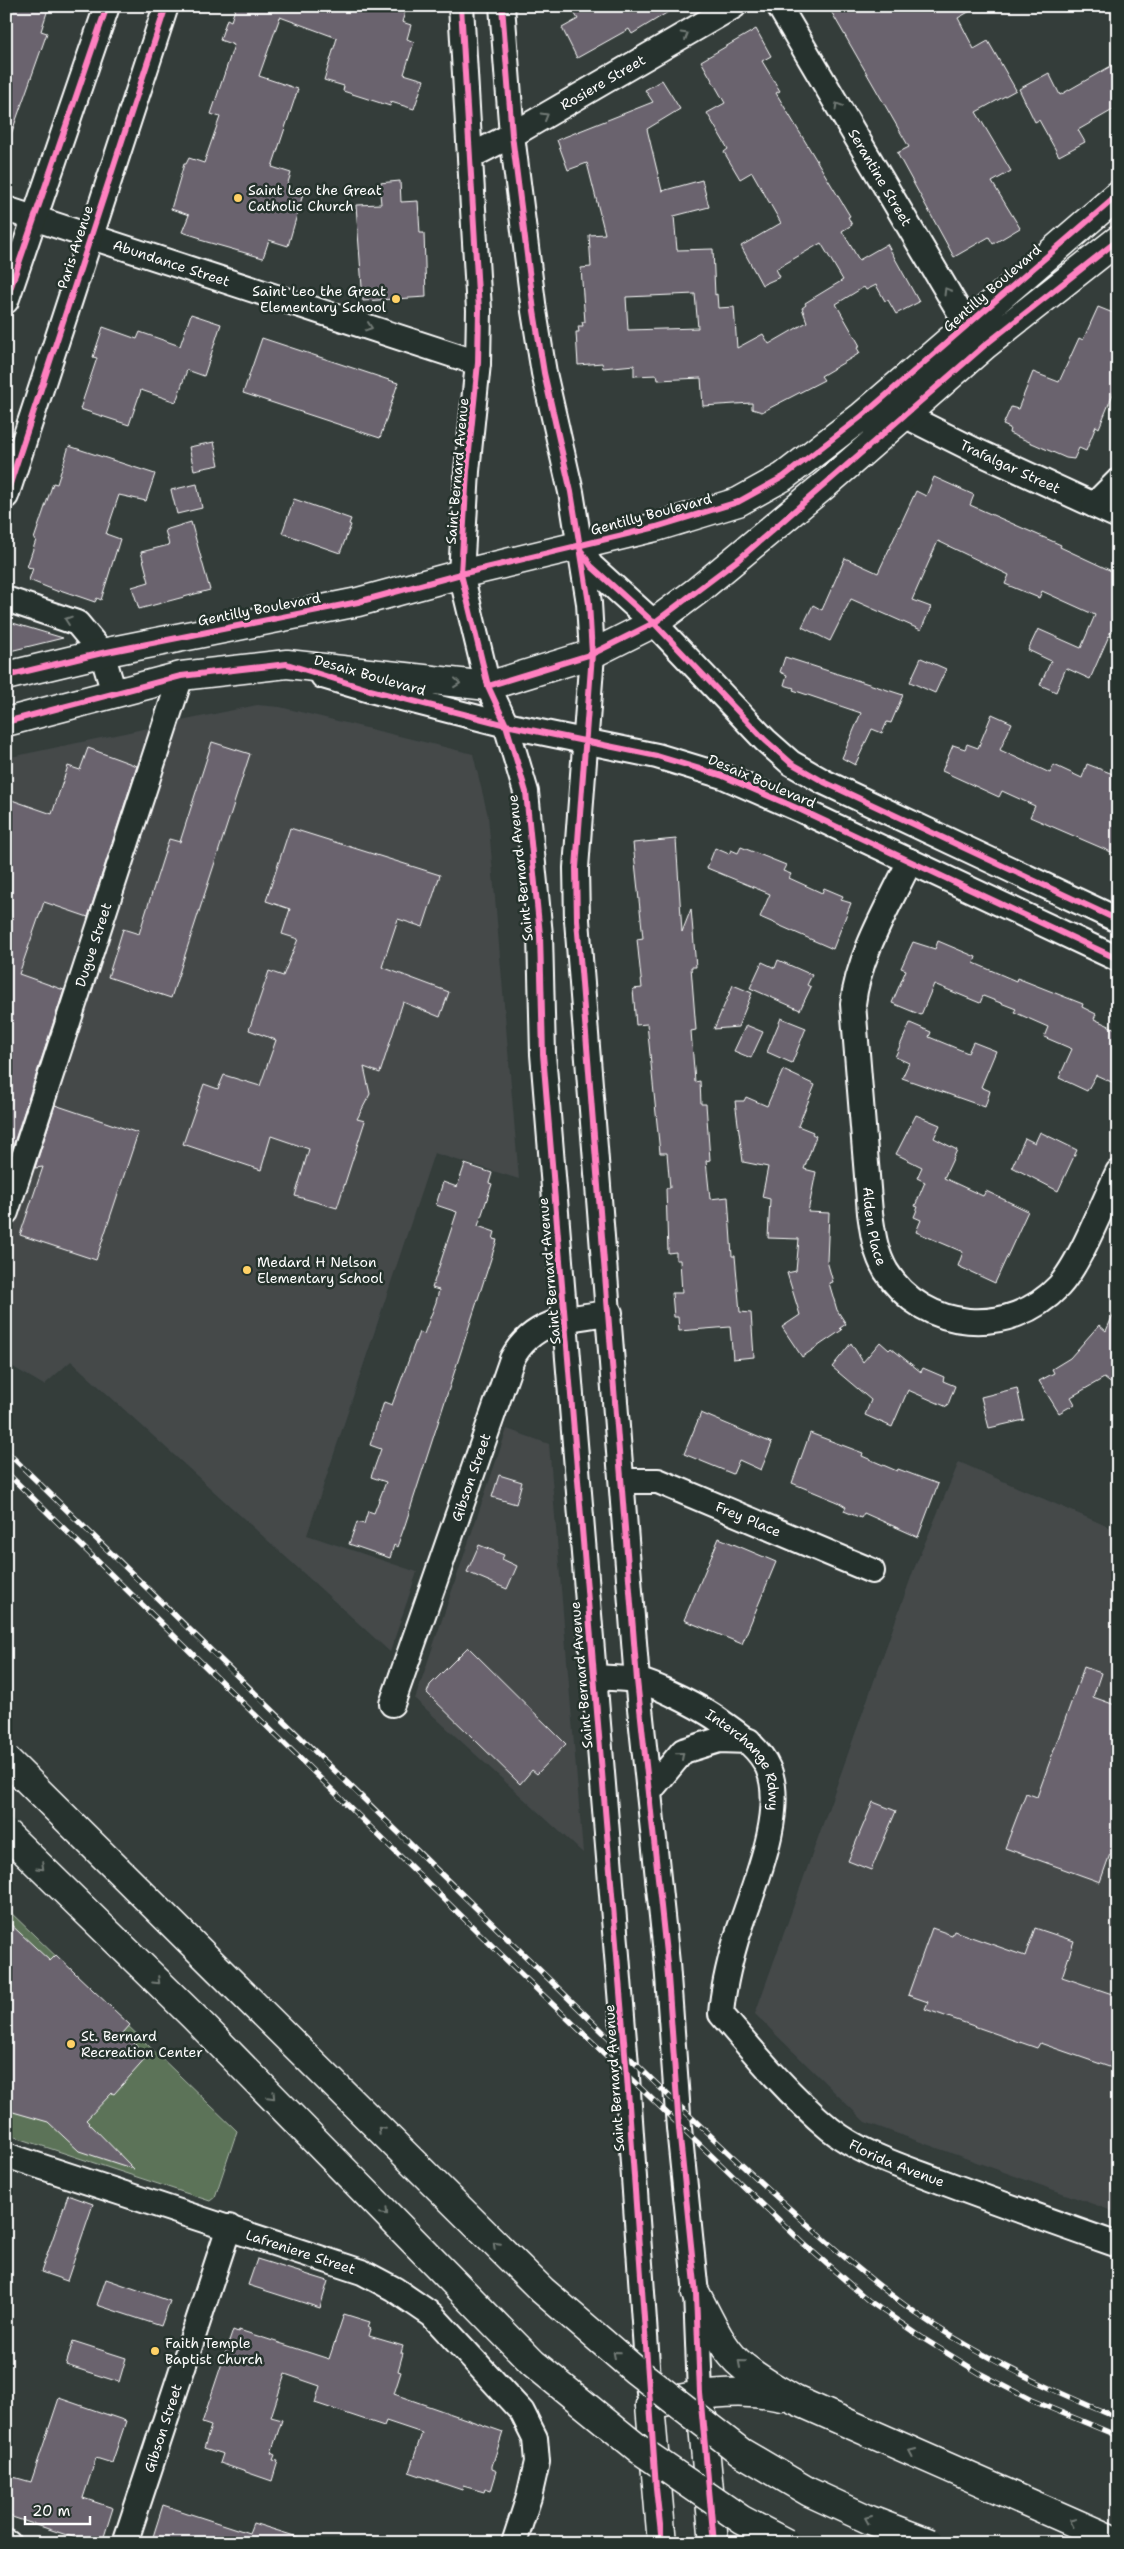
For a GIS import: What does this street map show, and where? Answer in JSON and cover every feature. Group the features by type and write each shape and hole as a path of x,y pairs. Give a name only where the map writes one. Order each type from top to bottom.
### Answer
{"main road":[{"name":"Gentilly Boulevard","path":"6,722 180,676 287,664 488,686 592,654 654,623 739,559 904,415 976,335 1118,195"},
{"name":"Gentilly Boulevard","path":"6,676 102,653 358,602 696,516 738,502 776,481 854,422 976,335 1118,240"},
{"path":"6,1759 542,2290 635,2370 741,2452 809,2492 870,2520 930,2543"},
{"path":"6,1833 194,2016 533,2363 640,2450 742,2520 786,2543"},
{"path":"696,2294 724,2344 736,2360 758,2377 795,2400 1118,2542"},
{"path":"700,2393 714,2543"},
{"path":"650,2405 700,2393 764,2393 795,2400"},
{"name":"Saint Bernard Avenue","path":"650,2405 662,2543"}],"street":[{"path":"6,301 107,6"},
{"name":"Paris Avenue","path":"6,496 166,6"},
{"name":"Saint Bernard Avenue","path":"461,6 477,257 478,363 467,471 462,574 488,686 506,725 526,792 531,832 540,935 543,1054 626,2068 650,2405"},
{"path":"502,6 512,135 534,311 544,374 571,492 589,603 592,654 576,868 577,920 610,1313 637,1680 667,1963 679,2128 696,2294 700,2393"},
{"name":"Rosiere Street","path":"471,156 512,135 734,6"},
{"name":"Serantine Street","path":"779,6 976,335"},
{"name":"Abundance Street","path":"6,209 478,363"},
{"name":"Trafalgar Street","path":"904,415 974,450 1118,516"},
{"path":"1094,505 1118,482"},
{"name":"Desaix Boulevard","path":"579,546 591,566 654,623 744,720 791,763 833,786 1118,920"},
{"path":"6,599 77,622 102,653 114,693"},
{"name":"Desaix Boulevard","path":"287,664 370,690 506,725 657,756 724,776 801,810 1118,959"},
{"name":"Dugue Street","path":"6,1212 180,676"},
{"name":"Alden Place","path":"910,862 863,962 855,985 854,1004 870,1213 874,1245 886,1270 909,1298 933,1312 950,1318 986,1322 1022,1313 1045,1299 1064,1279 1118,1172"},
{"name":"Gibson Street","path":"392,1704 512,1359 519,1346 529,1335 566,1318 610,1313"},
{"name":"Frey Place","path":"622,1481 658,1481 872,1571"},
{"name":"Interchange Rdwy","path":"594,1677 637,1680 681,1699 716,1718 749,1741 768,1767 773,1783 774,1805 771,1832 728,1970 721,2014"},
{"path":"649,1792 683,1751 719,1740 749,1741"},
{"name":"Florida Avenue","path":"721,2014 753,2052 806,2108 831,2130 857,2147 980,2196 1118,2245"},
{"name":"Lafreniere Street","path":"6,2155 362,2272 394,2289 432,2316 522,2412 535,2438 536,2462 529,2497 514,2543"},
{"name":"Gibson Street","path":"125,2543 229,2227"}],"shaded area":[{"name":"Medard H Nelson Elementary School","path":"257,705 280,707 473,754 488,816 519,1179 434,1153 307,1535 417,1572 390,1652 71,1361 44,1385 6,1363 6,758"},
{"path":"507,1429 549,1444 583,1853 415,1699"},
{"path":"959,1462 1118,1531 1118,2213 865,2122 755,2014 914,1569"}],"green space":[{"path":"6,1908 237,2131 215,2197 210,2201 6,2134"}],"building":[{"path":"6,6 49,6 41,31 47,33 9,140 6,139"},
{"path":"236,6 407,6 402,22 411,25 407,39 414,42 404,74 424,80 414,109 391,102 390,106 343,91 344,86 324,80 337,38 280,17 259,76 298,89 272,167 291,173 286,189 303,194 288,246 269,240 263,258 200,240 201,238 182,232 189,215 171,209 184,164 186,164 189,158 204,163 220,117 211,114 234,45 220,40 227,19 231,21"},
{"path":"570,6 678,6 632,34 629,29 577,58 562,28 578,19"},
{"path":"828,6 979,6 958,18 974,49 988,41 1016,90 976,112 1011,171 992,182 1020,228 993,244 989,237 954,257 897,153 909,147"},
{"path":"756,29 771,56 762,61 780,91 776,93 850,216 848,217 852,225 842,231 859,260 887,244 919,302 896,314 888,300 885,301 876,285 866,290 864,287 836,304 860,346 857,348 860,353 821,376 824,380 762,412 752,409 752,403 703,406 701,378 658,380 657,375 634,376 634,365 603,368 602,363 578,365 576,332 579,332 578,326 583,326 582,322 585,322 581,268 591,267 589,235 605,234 587,163 568,170 557,140 653,102 645,90 662,80 680,109 647,129 662,191 702,180 709,207 674,216 677,250 713,249 715,295 717,294 718,308 734,307 737,348 763,334 769,344 807,322 802,308 806,305 805,303 843,280 821,243 776,269 780,277 762,285 741,246 781,223 752,172 740,179 724,152 728,149 707,113 725,103 701,61","holes":["695,294 698,328 628,330 626,297"]},
{"path":"1118,62 1118,107 1078,130 1085,142 1059,156 1039,120 1035,122 1019,89 1049,73 1060,95"},
{"path":"400,181 401,202 418,201 420,233 424,233 426,297 363,301 356,205 381,204 379,183"},
{"path":"1098,307 1118,315 1118,382 1099,428 1096,426 1086,451 1079,448 1074,459 1066,458 1009,433 1010,428 1003,425 1011,407 1018,409 1033,372 1059,382 1079,338 1083,340"},
{"path":"191,314 221,324 204,376 187,370 176,402 141,390 129,425 80,409 97,358 93,357 103,327 137,339 140,332 180,346"},
{"path":"262,338 398,383 380,438 243,393"},
{"path":"214,442 219,465 194,470 189,447"},
{"path":"69,446 155,474 146,501 119,495 106,534 120,539 101,600 97,598 95,602 60,590 59,592 29,580 33,568 27,567 36,540 34,539 53,483 57,484"},
{"path":"934,477 974,495 970,505 1061,545 1060,547 1118,574 1118,634 1111,631 1090,679 1066,668 1056,692 1040,685 1051,661 1028,650 1038,629 1081,648 1095,615 1042,591 1039,598 1005,584 1009,575 938,541 912,600 931,607 921,630 851,599 830,641 802,627 813,605 822,610 845,558 878,573 916,491 926,496"},
{"path":"197,484 202,508 177,514 171,490"},
{"path":"294,499 351,519 349,524 351,525 340,553 282,533"},
{"path":"191,522 210,590 139,609 132,587 149,582 141,552 169,545 165,530"},
{"path":"6,621 63,638 6,652"},
{"path":"785,657 903,695 891,723 887,722 882,733 872,729 855,765 842,758 861,713 793,690 794,688 784,685 787,675 780,672"},
{"path":"921,658 946,669 935,693 910,682"},
{"path":"992,714 1012,723 1000,750 1050,773 1054,765 1082,778 1087,764 1118,776 1118,855 1030,817 1035,806 1002,791 999,797 942,771 953,745 965,749 967,744 978,748"},
{"path":"212,742 250,754 171,998 108,977 123,929 139,934 169,839 180,842"},
{"path":"88,748 137,766 88,917 44,902 19,974 64,990 6,1167 6,798 52,814 68,766 80,770"},
{"path":"290,828 440,875 423,927 398,919 382,967 449,992 440,1017 403,1002 380,1073 364,1067 370,1094 357,1119 365,1121 337,1208 295,1196 309,1149 271,1136 261,1170 183,1144 204,1084 218,1089 224,1075 260,1086 276,1040 249,1030 269,971 283,976 298,939 282,934 290,909 266,901"},
{"path":"676,839 682,932 691,909 696,967 691,967 696,1030 691,1031 695,1082 700,1081 701,1104 706,1104 710,1160 706,1161 710,1199 728,1197 732,1256 735,1256 740,1312 751,1313 754,1357 733,1359 730,1327 679,1331 678,1317 674,1317 672,1293 682,1293 680,1260 676,1260 676,1252 668,1253 666,1188 670,1188 667,1153 660,1153 647,1024 636,1025 633,989 642,988 637,939 643,938 633,843"},
{"path":"741,847 786,865 783,871 791,874 789,878 822,893 824,888 843,896 841,900 851,903 833,949 760,917 770,894 707,868 715,848 729,854 731,850 738,853"},
{"path":"938,941 976,957 974,963 1016,981 1017,978 1083,1004 1082,1007 1096,1014 1094,1019 1118,1030 1118,1085 1096,1075 1087,1091 1059,1078 1072,1049 1044,1037 1048,1027 1014,1012 1016,1009 983,996 980,1003 934,984 921,1015 892,1003 906,970 901,968 913,942 935,949"},
{"path":"778,960 812,975 807,985 811,987 800,1010 750,988 762,962 775,968"},
{"path":"733,985 752,993 738,1027 714,1029"},
{"path":"781,1018 806,1028 792,1063 767,1052"},
{"path":"910,1023 931,1032 929,1037 968,1053 973,1042 996,1051 981,1087 990,1091 985,1107 902,1078 909,1063 895,1057"},
{"path":"746,1025 763,1032 751,1058 734,1051"},
{"path":"783,1070 815,1085 798,1126 813,1132 812,1134 816,1136 804,1169 816,1172 808,1212 829,1213 827,1261 833,1282 829,1283 837,1310 846,1324 840,1328 842,1330 802,1357 782,1327 800,1315 787,1273 796,1271 799,1239 768,1238 770,1199 762,1197 768,1167 743,1162 735,1101 744,1101 746,1097 767,1106"},
{"path":"55,1105 138,1133 96,1260 20,1235 43,1167 35,1168"},
{"path":"916,1115 940,1125 934,1138 957,1150 944,1178 983,1196 986,1191 1028,1211 995,1283 958,1266 963,1252 916,1232 921,1220 914,1217 918,1207 915,1206 925,1182 917,1178 922,1167 896,1154"},
{"path":"1040,1132 1077,1150 1058,1191 1012,1167 1025,1138 1035,1143"},
{"path":"465,1164 492,1173 489,1183 492,1184 478,1226 495,1232 493,1239 497,1240 405,1525 397,1547 394,1545 390,1558 349,1544 357,1522 364,1524 368,1511 374,1513 386,1482 371,1477 381,1449 370,1445 384,1402 392,1405 419,1332 424,1334 436,1302 439,1290 432,1288 457,1212 436,1205 443,1182 457,1187"},
{"path":"1118,1304 1118,1389 1104,1378 1071,1397 1075,1404 1059,1413 1039,1381 1054,1373 1052,1369 1070,1358 1099,1325 1106,1331"},
{"path":"880,1342 889,1350 891,1348 921,1372 923,1368 944,1377 943,1381 955,1386 947,1407 908,1390 892,1427 865,1415 871,1400 832,1367 851,1343 863,1362"},
{"path":"1017,1388 1024,1420 989,1428 981,1397"},
{"path":"701,1413 772,1443 761,1470 739,1460 733,1474 684,1454"},
{"path":"810,1433 863,1453 862,1456 897,1471 898,1469 938,1484 918,1537 864,1513 861,1518 844,1511 846,1507 838,1502 792,1483"},
{"path":"499,1475 522,1482 516,1504 492,1497"},
{"path":"719,1538 776,1562 742,1644 684,1620"},
{"path":"479,1545 504,1555 502,1559 517,1566 507,1589 467,1572"},
{"path":"468,1647 566,1744 537,1774 532,1770 520,1784 427,1693 430,1685"},
{"path":"1084,1667 1101,1673 1093,1697 1118,1706 1118,1857 1110,1854 1100,1882 1005,1848 1026,1793 1037,1797"},
{"path":"873,1802 896,1811 871,1870 848,1861"},
{"name":"St. Bernard Recreation Center","path":"6,1920 50,1961 56,1955 130,2025 123,2033 148,2056 114,2094 112,2093 86,2120 134,2169 79,2151 48,2122 6,2110"},
{"path":"932,1928 952,1935 954,1931 1025,1956 1035,1928 1074,1941 1062,1977 1118,1996 1118,2070 1040,2043 1037,2048 925,2009 928,2002 908,1995"},
{"path":"68,2195 93,2204 67,2281 41,2272"},
{"path":"257,2259 328,2281 320,2308 248,2285"},
{"path":"106,2279 170,2301 161,2326 97,2305"},
{"path":"344,2314 370,2322 368,2327 371,2329 369,2336 403,2346 398,2371 401,2372 394,2394 503,2432 492,2466 492,2469 497,2471 491,2491 485,2489 484,2492 463,2486 462,2490 409,2472 422,2433 386,2421 384,2426 315,2403 320,2386 285,2374 271,2417 282,2420 271,2453 275,2455 273,2460 278,2461 272,2481 220,2463 223,2454 204,2448 211,2426 202,2423 233,2330 238,2332 239,2330 329,2359"},
{"path":"73,2341 126,2358 119,2382 66,2365"},
{"path":"59,2398 126,2421 112,2463 96,2458 83,2498 113,2508 102,2543 91,2543 6,2515 6,2488 10,2476 31,2482"},
{"path":"163,2505 249,2533 253,2523 304,2539 304,2543 151,2543"}],"railway":[{"path":"6,1451 671,2098 771,2192 869,2278 932,2324 977,2351 1023,2375 1118,2418"},
{"path":"6,1472 523,1976 804,2244 869,2301 924,2339 981,2374 1031,2400 1118,2436"}],"cycle path":[{"path":"6,301 107,6"},
{"path":"6,496 166,6"},
{"path":"461,6 479,310 478,363 467,471 461,574 488,686 506,725 526,792 540,935 543,1054 627,2077 656,2488 662,2543"},
{"path":"502,6 512,135 534,311 544,373 571,492 589,603 592,654 576,868 577,920 637,1680 667,1963 679,2128 696,2294 700,2393 714,2543"},
{"path":"6,676 102,653 358,602 461,574 656,527 738,502 783,477 862,416 1118,195"},
{"path":"488,686 592,654 654,623 739,559 985,345 1118,240"},
{"path":"582,552 591,566 654,623 765,740 791,763 824,782 1118,920"},
{"path":"6,722 181,676 287,664 370,690 506,725 657,756 723,776 801,810 1118,959"}],"place":[{"name":"Saint Leo the Great Catholic Church","path":"238,198"},
{"name":"Saint Leo the Great Elementary School","path":"396,299"},
{"name":"Medard H Nelson Elementary School","path":"247,1270"},
{"name":"St. Bernard Recreation Center","path":"71,2044"},
{"name":"Faith Temple Baptist Church","path":"155,2351"}]}
